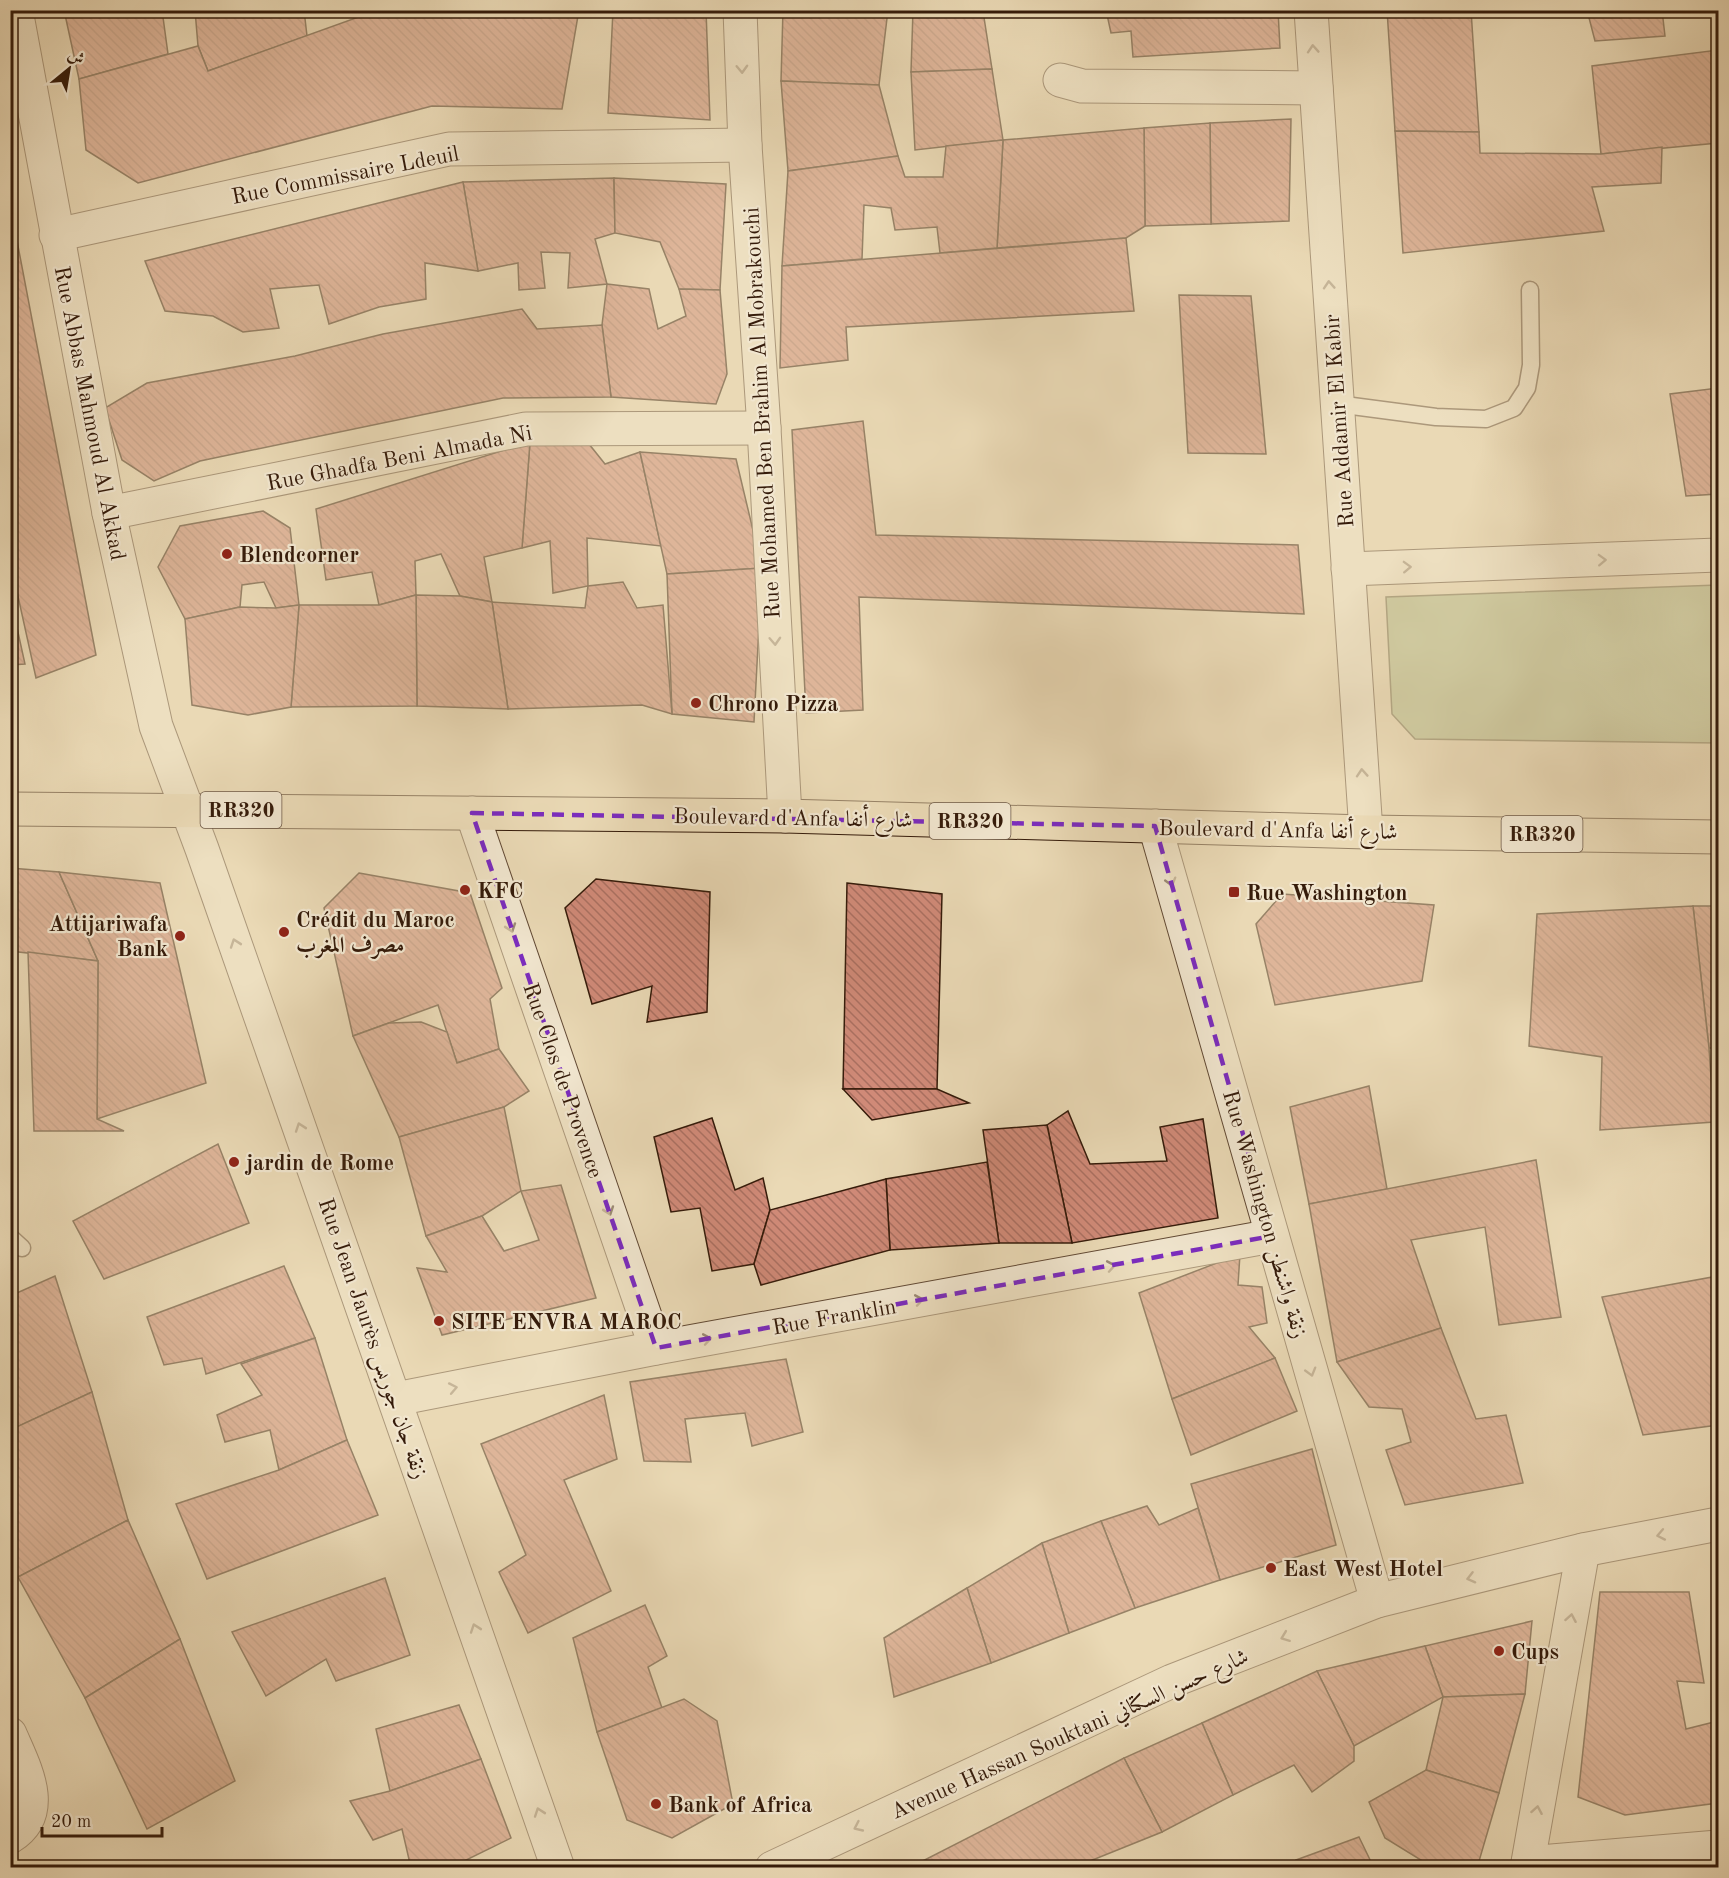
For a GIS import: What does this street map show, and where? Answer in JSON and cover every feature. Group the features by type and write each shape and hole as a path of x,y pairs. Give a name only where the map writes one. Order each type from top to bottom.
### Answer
{"main road":[{"name":"Boulevard d'Anfa شارع أنفا","path":"10,809 785,816 1366,832 1719,837"}],"street":[{"name":"Rue Abbas Mahmoud Al Akkad","path":"16,10 109,513 156,726 189,810"},
{"name":"Rue Mohamed Ben Brahim Al Mobrakouchi","path":"740,10 745,145 764,428 785,816"},
{"name":"Rue Addamir El Kabir","path":"1311,10 1366,832"},
{"path":"1060,80 1083,86 1316,88"},
{"name":"Rue Commissaire Ldeuil","path":"56,235 449,149 745,145"},
{"name":"Rue Ghadfa Beni Almada Ni","path":"109,513 526,429 764,428"},
{"path":"1348,569 1719,555"},
{"name":"Rue Jean Jaurès زنقة جان جوريس","path":"189,810 558,1868"},
{"name":"Rue Clos de Provence","path":"472,813 656,1348"},
{"name":"Rue Washington زنقة واشنطن","path":"1155,826 1377,1601"},
{"name":"Rue Franklin","path":"396,1399 656,1348 1272,1236"},
{"name":"Avenue Hassan Souktani شارع حسن السكتاني","path":"772,1868 1172,1681 1377,1601 1583,1550 1719,1524"},
{"path":"1583,1550 1527,1865 1719,1847"},
{"path":"10,1734 29,1778 32,1805 29,1817 18,1832 10,1837"}],"lane":[{"path":"1337,404 1436,417 1486,419 1514,408 1527,388 1531,365 1530,290"}],"highlighted area":[{"path":"472,813 1155,826 1272,1236 656,1348"}],"green space":[{"path":"1718,585 1718,743 1415,739 1392,714 1386,597"}],"building":[{"path":"64,10 162,10 168,54 79,79"},
{"path":"195,10 304,10 307,36 208,71 198,46"},
{"path":"378,10 579,10 562,109 432,106 138,183 86,150 79,79 198,46 208,71"},
{"path":"613,10 706,10 710,120 608,113"},
{"path":"783,10 888,10 879,85 781,81"},
{"path":"913,10 1002,10 983,11 992,69 911,72"},
{"path":"1106,10 1278,10 1280,48 1133,57 1131,31 1111,33"},
{"path":"1387,10 1471,10 1479,132 1395,131"},
{"path":"1587,10 1662,10 1665,36 1595,41"},
{"path":"1718,50 1718,143 1601,154 1592,66"},
{"path":"992,69 1003,140 915,150 911,72"},
{"path":"781,81 879,85 898,156 788,171"},
{"path":"1291,119 1289,221 1211,224 1210,123"},
{"path":"1210,123 1211,224 1145,226 1144,128"},
{"path":"1144,128 1145,226 1126,238 997,248 1003,140"},
{"path":"1395,131 1479,132 1480,153 1601,154 1662,147 1661,183 1592,187 1604,231 1403,253"},
{"path":"1003,140 997,248 940,253 937,227 895,230 891,208 864,205 862,259 782,266 788,171 898,156 905,177 943,177 946,146"},
{"path":"614,178 615,233 595,239 607,284 568,288 570,253 541,252 545,288 519,290 518,263 478,271 463,182"},
{"path":"614,178 726,184 720,290 679,289 660,242 615,233"},
{"path":"463,182 478,271 425,263 426,299 379,307 329,324 319,285 270,289 279,328 243,332 213,316 165,311 145,261"},
{"path":"10,204 96,655 36,678 10,560"},
{"path":"1126,238 1134,311 846,327 848,360 780,368 782,266"},
{"path":"607,284 649,289 658,329 686,316 679,289 720,290 727,374 716,404 611,397 602,325"},
{"path":"1179,295 1251,296 1266,454 1188,453"},
{"path":"522,309 537,329 602,325 611,397 503,398 200,461 154,481 122,460 105,408 147,383 295,356 383,334"},
{"path":"1718,388 1718,494 1686,496 1670,394"},
{"path":"863,421 876,535 1298,545 1304,614 859,597 863,710 806,713 792,430"},
{"path":"585,439 605,464 640,452 661,546 587,538 588,586 553,593 550,541 522,548 530,442"},
{"path":"530,442 522,548 484,557 492,602 460,596 441,554 415,561 416,595 379,605 372,572 326,580 316,509"},
{"path":"640,452 736,459 762,568 667,574"},
{"path":"263,511 290,528 299,605 276,608 264,582 242,585 240,607 185,619 158,567 180,526"},
{"path":"762,568 754,722 672,714 667,574"},
{"path":"623,582 637,608 663,605 672,714 642,705 508,709 492,602 585,608 588,586"},
{"path":"416,595 460,596 492,602 508,709 417,706"},
{"path":"416,595 417,706 291,707 299,605 379,605"},
{"path":"10,596 25,664 10,665"},
{"path":"299,605 291,707 248,715 192,705 185,619 240,607 276,608"},
{"path":"10,868 59,872 98,961 10,951"},
{"path":"59,872 160,883 206,1083 97,1119 98,961"},
{"path":"359,873 470,893 502,988 490,999 499,1049 457,1063 438,1005 353,1036 324,908"},
{"path":"596,879 710,892 707,1012 647,1022 652,986 592,1004 565,908"},
{"path":"847,883 942,894 937,1089 843,1089"},
{"path":"1282,894 1434,905 1422,981 1275,1005 1256,924"},
{"path":"1693,906 1718,906 1718,1048 1709,1048"},
{"path":"1693,906 1709,1048 1714,1122 1600,1130 1602,1057 1529,1046 1537,914"},
{"path":"28,952 98,961 97,1119 124,1131 34,1131"},
{"path":"421,1022 447,1032 457,1063 499,1049 529,1091 504,1107 399,1137 353,1036 389,1023"},
{"path":"1369,1086 1387,1189 1309,1204 1290,1107"},
{"path":"843,1089 937,1089 969,1103 872,1120"},
{"path":"504,1107 521,1191 482,1216 426,1236 399,1137"},
{"path":"1068,1111 1090,1164 1167,1161 1160,1127 1203,1119 1218,1218 1072,1243 1047,1125"},
{"path":"712,1118 735,1190 763,1178 770,1210 754,1264 712,1271 700,1208 671,1212 654,1137"},
{"path":"1047,1125 1072,1243 999,1243 983,1130"},
{"path":"218,1144 249,1223 104,1279 73,1221"},
{"path":"1536,1160 1561,1317 1499,1325 1485,1227 1411,1240 1441,1328 1337,1362 1309,1204"},
{"path":"987,1162 999,1243 890,1250 886,1179"},
{"path":"886,1179 890,1250 761,1285 754,1264 770,1210"},
{"path":"561,1185 596,1298 442,1335 417,1268 447,1272 426,1236 482,1216 504,1251 539,1240 521,1191"},
{"path":"1240,1254 1238,1285 1262,1287 1267,1323 1249,1327 1275,1358 1172,1399 1139,1293"},
{"path":"284,1266 315,1338 206,1374 202,1358 164,1365 147,1317"},
{"path":"55,1276 92,1392 11,1430 10,1296"},
{"path":"1718,1276 1718,1425 1643,1435 1602,1297"},
{"path":"1441,1328 1476,1419 1506,1415 1523,1483 1405,1505 1386,1450 1411,1442 1402,1409 1369,1407 1337,1362"},
{"path":"315,1338 347,1440 279,1470 270,1430 225,1442 217,1415 262,1395 241,1364"},
{"path":"1275,1358 1297,1411 1191,1455 1172,1399"},
{"path":"786,1359 803,1432 752,1446 745,1413 685,1419 691,1462 644,1461 630,1382"},
{"path":"92,1392 128,1520 18,1577 10,1562 10,1430"},
{"path":"604,1395 617,1459 564,1480 611,1591 528,1633 499,1572 526,1555 481,1444"},
{"path":"347,1440 378,1515 207,1579 176,1504 279,1470"},
{"path":"1312,1449 1336,1545 1220,1580 1191,1484"},
{"path":"1147,1506 1159,1525 1198,1508 1220,1580 1135,1608 1101,1521"},
{"path":"128,1520 180,1639 85,1698 18,1577"},
{"path":"1101,1521 1135,1608 1069,1633 1042,1543"},
{"path":"1042,1543 1069,1633 991,1663 967,1588"},
{"path":"385,1578 410,1655 336,1681 326,1659 266,1696 232,1632"},
{"path":"967,1588 991,1663 894,1697 884,1638"},
{"path":"1600,1592 1689,1592 1704,1683 1677,1681 1686,1729 1718,1721 1718,1803 1625,1815 1578,1797"},
{"path":"645,1605 667,1656 648,1667 662,1708 597,1732 573,1638"},
{"path":"1532,1621 1525,1694 1443,1697 1425,1646"},
{"path":"180,1639 235,1781 147,1829 85,1698"},
{"path":"1425,1646 1443,1697 1354,1746 1317,1671"},
{"path":"1317,1671 1354,1746 1354,1761 1312,1792 1294,1765 1233,1795 1202,1723"},
{"path":"1525,1694 1499,1793 1426,1770 1443,1697"},
{"path":"684,1699 717,1721 733,1804 672,1838 627,1820 597,1732"},
{"path":"459,1705 481,1759 390,1791 376,1729"},
{"path":"1202,1723 1233,1795 1162,1832 1124,1758"},
{"path":"1124,1758 1162,1832 1080,1865 1080,1868 909,1868"},
{"path":"481,1759 511,1838 450,1868 411,1868 402,1829 373,1840 350,1801 390,1791"},
{"path":"1426,1770 1499,1793 1477,1868 1418,1868 1421,1860 1385,1838 1369,1802"},
{"path":"1359,1837 1374,1868 1299,1868 1296,1860"}],"place":[{"name":"Blendcorner","path":"227,554"},
{"name":"Chrono Pizza","path":"696,703"},
{"name":"KFC","path":"465,890"},
{"name":"Rue Washington","path":"1234,892"},
{"name":"Crédit du Maroc مصرف المغرب","path":"284,932"},
{"name":"Attijariwafa Bank","path":"180,936"},
{"name":"jardin de Rome","path":"234,1162"},
{"name":"SITE ENVRA MAROC","path":"439,1321"},
{"name":"East West Hotel","path":"1271,1568"},
{"name":"Cups","path":"1499,1651"},
{"name":"Bank of Africa","path":"656,1804"}]}
